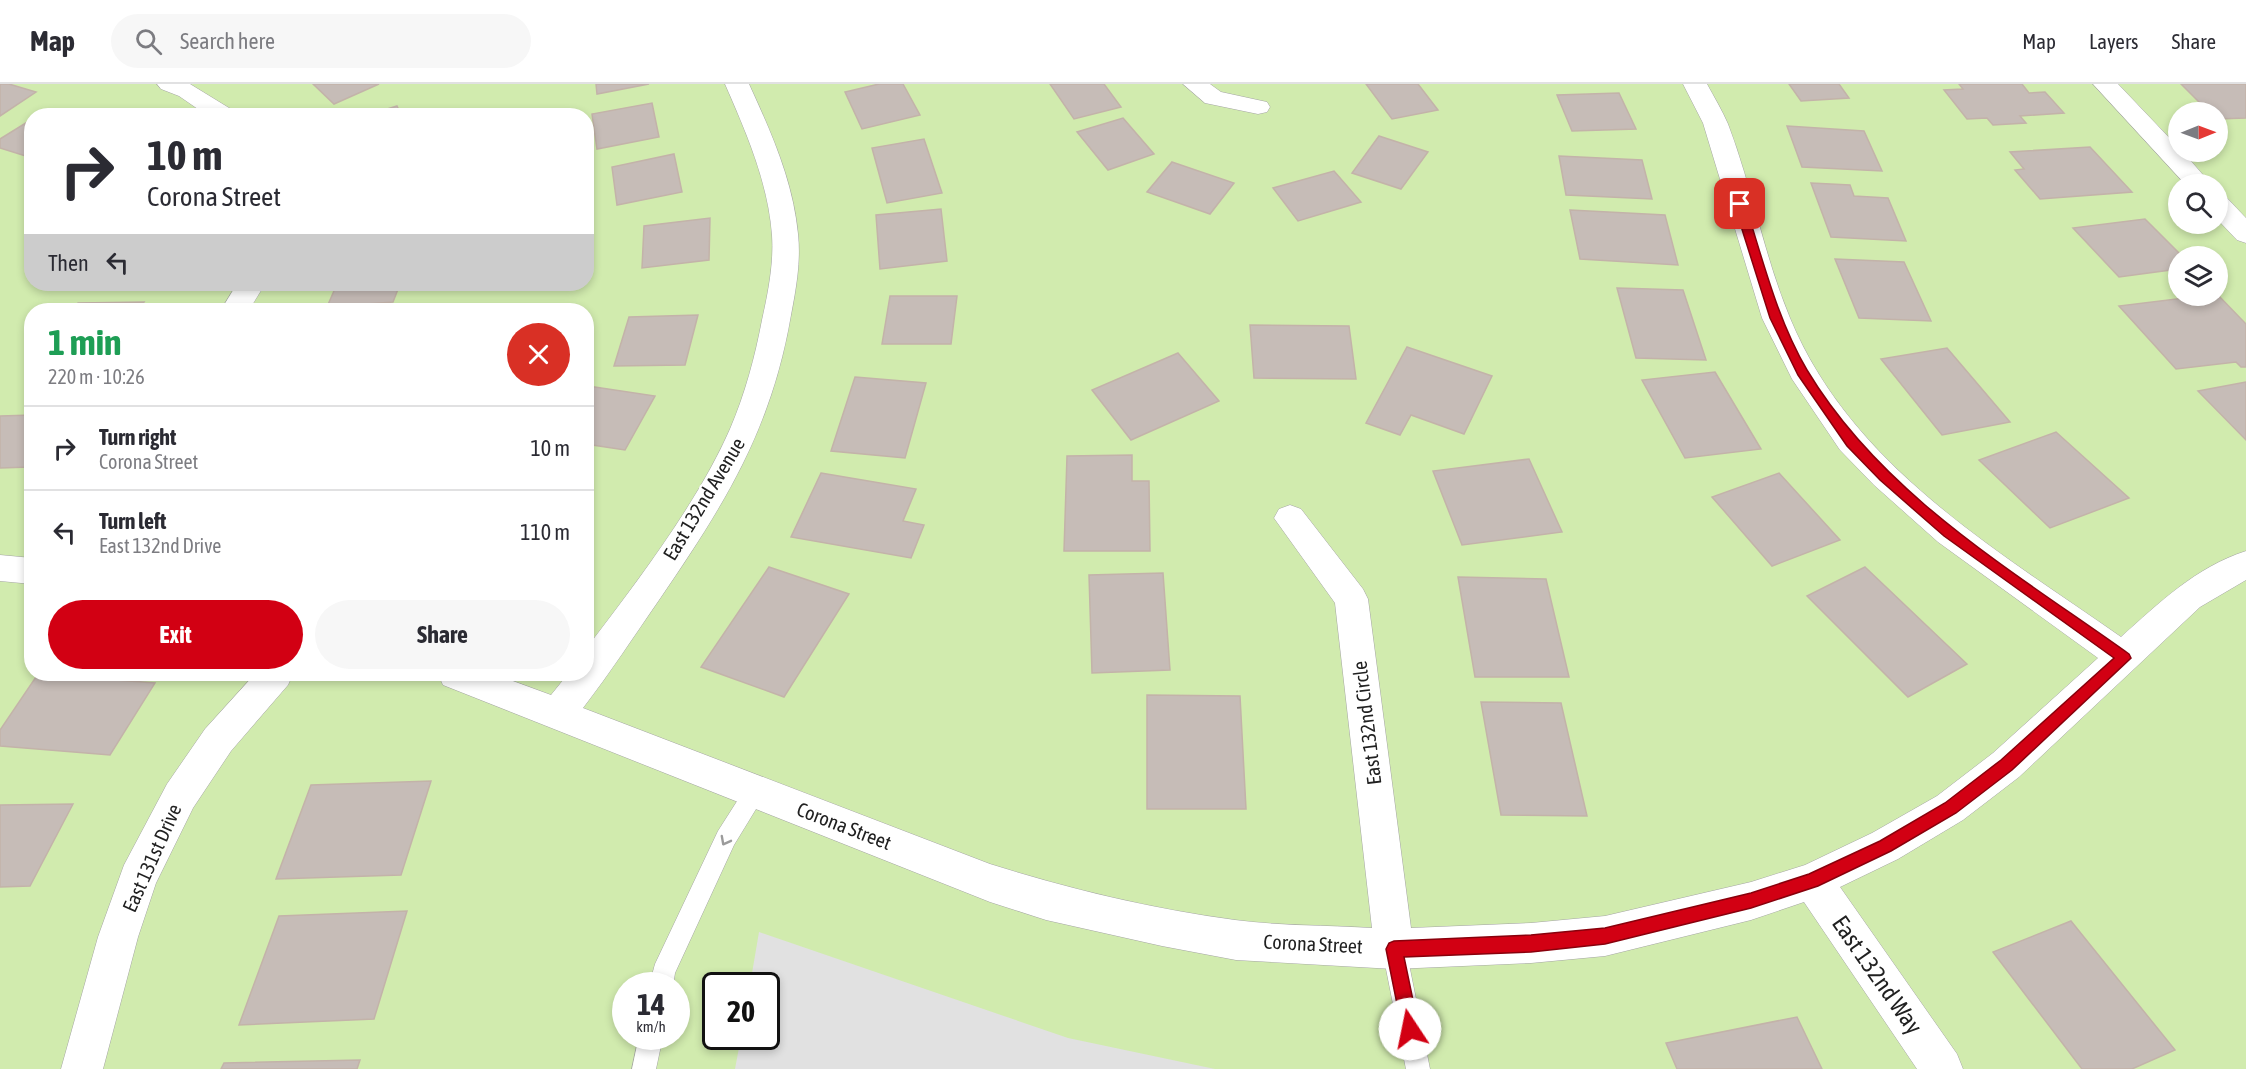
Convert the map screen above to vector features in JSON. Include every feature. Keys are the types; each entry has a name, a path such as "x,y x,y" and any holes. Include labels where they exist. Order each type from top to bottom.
{"street":[{"path":"169,84 187,91 213,108"},
{"name":"East 132nd Avenue","path":"594,667 681,541 725,470 746,429 771,347 784,274 785,238 782,207 765,146 737,84"},
{"path":"1195,84 1213,98 1258,107"},
{"path":"1695,84 1715,123 1776,318 1802,372 1851,442 1885,477 1948,533 2124,658"},
{"path":"2105,84 2190,174"},
{"path":"2228,215 2246,234"},
{"name":"East 132nd Circle","path":"1290,518 1352,599 1394,949"},
{"name":"Corona Street","path":"473,681 990,883 1046,901 1162,927 1236,940 1394,949 1531,944 1605,936 1751,901 1812,881 1885,846 1950,808 2006,765 2188,597 2246,564"},
{"path":"0,568 24,570"},
{"name":"East 131st Drive","path":"82,1069 118,937 138,878 180,796 218,740 270,681"},
{"name":"East 132nd Avenue","path":"557,714 584,681"},
{"name":"East 132nd Way","path":"1812,881 1942,1069"}],"lane":[{"path":"663,972 726,838 756,791"},
{"path":"1394,949 1418,1069"},
{"path":"644,1069 648,1050"}],"green space":[{"path":"0,84 2246,84 2246,1069 0,1069"}],"shaded area":[{"path":"759,932 1068,1038 1215,1069 735,1069 739,1050 780,1050 780,972 752,972"}],"building":[{"path":"0,84 9,84 36,92 0,116"},
{"path":"313,84 379,84 334,104"},
{"path":"596,84 649,84 597,94"},
{"path":"879,84 903,84 920,115 862,129 845,92"},
{"path":"1050,84 1104,84 1121,107 1074,119"},
{"path":"1366,84 1418,84 1438,110 1392,119"},
{"path":"1789,84 1839,84 1849,98 1801,101"},
{"path":"1959,84 2022,84 2029,93 2045,92 2064,113 2020,116 2026,123 1993,125 1987,118 1967,119 1944,90 1963,89"},
{"path":"2181,84 2246,84 2246,118 2228,119 2228,102 2199,102"},
{"path":"1619,93 1636,129 1572,131 1557,95"},
{"path":"652,103 659,137 597,149 594,114"},
{"path":"1123,118 1154,154 1108,170 1077,132"},
{"path":"24,124 24,156 0,148 0,139"},
{"path":"1787,126 1864,131 1882,171 1802,167"},
{"path":"1379,136 1428,152 1401,189 1352,173"},
{"path":"924,139 942,193 887,203 872,148"},
{"path":"2090,147 2132,192 2040,199 2015,170 2024,169 2010,152"},
{"path":"674,154 682,192 617,205 612,167"},
{"path":"1559,156 1642,160 1652,199 1566,195"},
{"path":"1172,162 1234,183 1210,214 1147,192"},
{"path":"1334,171 1361,202 1298,221 1273,188"},
{"path":"1811,183 1850,185 1854,196 1888,198 1906,241 1831,237"},
{"path":"941,209 947,261 880,269 876,215"},
{"path":"1570,210 1665,215 1678,265 1580,259"},
{"path":"710,218 709,260 642,268 644,226"},
{"path":"2145,219 2172,246 2168,246 2168,270 2119,277 2073,228"},
{"path":"1835,259 1904,262 1931,321 1859,318"},
{"path":"1617,288 1683,290 1706,360 1636,358"},
{"path":"334,291 397,291 393,302 329,303"},
{"path":"890,296 957,296 951,344 882,344"},
{"path":"2168,300 2168,306 2228,305 2246,324 2246,367 2241,367 2236,362 2176,369 2119,306"},
{"path":"144,302 143,303 78,303"},
{"path":"698,315 685,365 614,366 629,317"},
{"path":"1250,325 1349,326 1356,379 1254,378"},
{"path":"1407,347 1492,376 1464,434 1411,415 1400,435 1366,423"},
{"path":"1947,348 2010,422 1942,435 1881,359"},
{"path":"1178,353 1219,401 1131,440 1092,390"},
{"path":"1715,372 1761,449 1685,458 1642,380"},
{"path":"855,377 926,383 905,458 831,451"},
{"path":"2246,382 2246,440 2198,391"},
{"path":"594,387 655,396 625,450 594,445"},
{"path":"24,415 24,467 0,468 0,416"},
{"path":"2056,432 2129,498 2050,528 1979,460"},
{"path":"1132,455 1132,481 1149,481 1150,551 1064,551 1067,456"},
{"path":"1529,459 1562,532 1462,545 1433,471"},
{"path":"821,473 916,489 903,521 924,525 911,558 791,537"},
{"path":"1779,473 1840,540 1772,566 1712,497"},
{"path":"769,567 849,594 784,697 701,667"},
{"path":"1865,567 1967,664 1908,697 1807,596"},
{"path":"1163,573 1170,670 1092,673 1089,575"},
{"path":"1458,577 1546,579 1569,677 1475,677"},
{"path":"33,681 155,683 110,755 0,746 0,730"},
{"path":"1147,695 1240,696 1246,809 1147,809"},
{"path":"1481,702 1561,703 1587,816 1501,815"},
{"path":"431,781 401,875 276,879 311,785"},
{"path":"73,804 30,886 0,887 0,805"},
{"path":"407,911 374,1019 239,1025 279,916"},
{"path":"2071,921 2175,1050 2132,1069 2082,1069 1993,952"},
{"path":"1797,1017 1822,1069 1677,1069 1666,1043"},
{"path":"360,1060 357,1069 221,1069 224,1063"}],"route":[{"path":"1410,1029 1394,949 1531,944 1605,936 1751,901 1812,881 1885,846 1950,808 2006,765 2124,658 1948,533 1885,477 1851,442 1802,372 1776,318 1740,204"}]}
